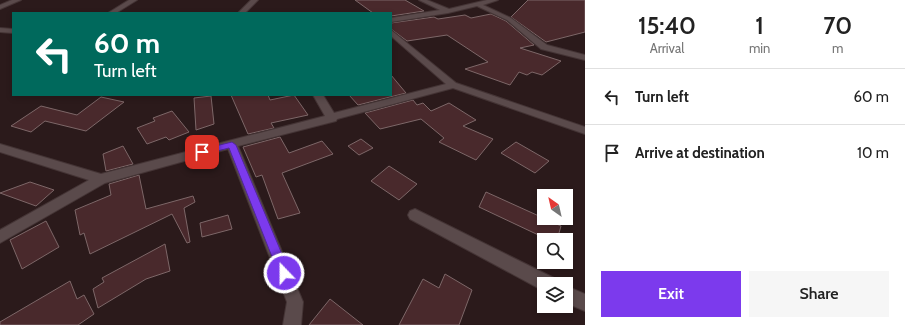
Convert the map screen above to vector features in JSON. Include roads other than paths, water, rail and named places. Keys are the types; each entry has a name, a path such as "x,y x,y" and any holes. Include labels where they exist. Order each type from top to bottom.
{"street":[{"path":"0,7 18,0"},
{"path":"113,12 134,0"},
{"path":"242,12 254,0"},
{"path":"422,0 448,11"},
{"path":"392,20 448,11 479,5 495,0"},
{"path":"479,5 509,19 544,47 585,58"},
{"path":"0,30 12,31"},
{"path":"392,33 453,85 585,132"},
{"path":"0,237 101,179 453,85"},
{"path":"319,96 332,118"},
{"path":"232,145 295,302 292,325"},
{"path":"0,148 101,179"},
{"path":"415,215 537,278"},
{"path":"573,298 585,304"}]}
